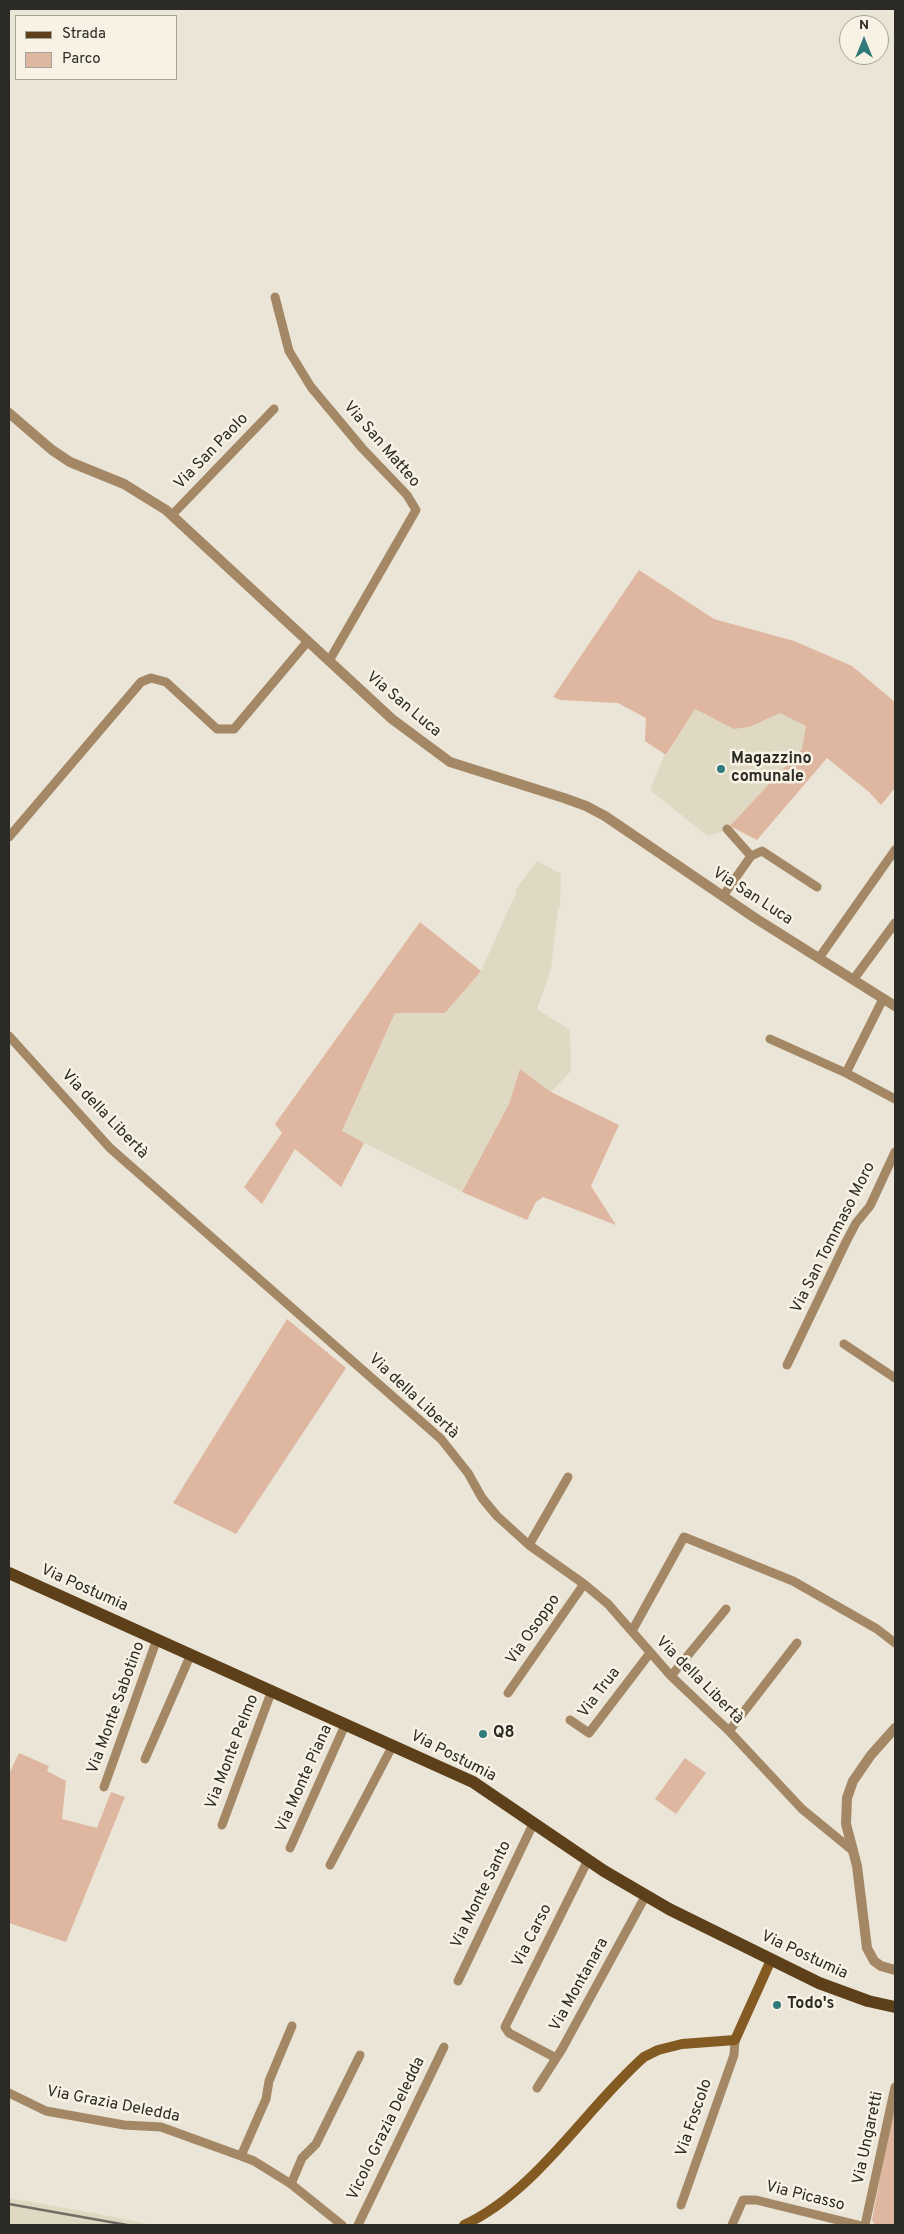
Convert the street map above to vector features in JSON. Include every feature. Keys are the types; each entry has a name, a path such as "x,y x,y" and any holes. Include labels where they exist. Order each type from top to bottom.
{"main road":[{"name":"Via Postumia","path":"9,1574 393,1744 473,1782 588,1860 646,1895 771,1960 834,1990 895,2007"},
{"path":"464,2225 478,2219 514,2192 644,2057 658,2050 682,2044 717,2043 735,2040 771,1960"}],"street":[{"name":"Via San Matteo","path":"275,297 289,351 311,387 362,448 407,496 416,510 329,661"},
{"name":"Via San Paolo","path":"172,515 274,410"},
{"name":"Via San Luca","path":"9,412 40,440 70,462 124,484 172,515 392,719 450,762 586,806 651,846 673,864 895,1006"},
{"path":"9,837 141,682 152,678 166,682 217,728 234,728 308,641"},
{"path":"727,829 752,856"},
{"path":"819,958 895,850"},
{"path":"723,896 752,856 762,851 817,887"},
{"path":"853,980 895,923"},
{"path":"846,1073 883,999"},
{"name":"Via della Libertà","path":"9,1036 110,1148 440,1439 468,1473 482,1498 497,1516 528,1545 584,1584 608,1604 671,1676 729,1731 802,1809 852,1850"},
{"path":"770,1039 846,1073 895,1100"},
{"name":"Via San Tommaso Moro","path":"787,1365 846,1242 856,1223 870,1206 895,1152"},
{"path":"844,1344 895,1378"},
{"path":"528,1545 568,1477"},
{"path":"632,1631 684,1537 793,1581 877,1630 895,1643"},
{"name":"Via Osoppo","path":"508,1693 584,1584"},
{"path":"671,1676 726,1608"},
{"name":"Via Monte Sabotino","path":"104,1787 157,1639"},
{"path":"729,1731 797,1643"},
{"name":"Via Trua","path":"570,1720 589,1733 650,1653"},
{"path":"145,1759 191,1654"},
{"name":"Via Monte Pelmo","path":"222,1825 272,1690"},
{"name":"Via Monte Piana","path":"290,1848 346,1723"},
{"path":"895,1728 871,1755 854,1781 847,1798 846,1824 857,1866 867,1948 874,1960 881,1966 895,1970"},
{"path":"330,1865 393,1744"},
{"name":"Via Monte Santo","path":"458,1981 534,1822"},
{"name":"Via Carso","path":"556,2058 509,2033 504,2026 588,1860"},
{"name":"Via Montanara","path":"537,2088 556,2058 646,1895"},
{"path":"240,2156 266,2099 269,2081 292,2026"},
{"name":"Via Foscolo","path":"681,2205 734,2055 735,2040"},
{"name":"Vicolo Grazia Deledda","path":"358,2225 444,2046"},
{"path":"290,2184 302,2158 316,2144 360,2055"},
{"name":"Via Ungaretti","path":"865,2225 895,2087"},
{"name":"Via Grazia Deledda","path":"9,2093 46,2111 124,2125 161,2127 254,2161 290,2184 342,2225"},
{"name":"Via Picasso","path":"732,2225 743,2200 756,2200 858,2225"}],"shaded area":[{"path":"695,709 734,729 749,727 780,712 807,726 802,749 731,826 734,828 708,836 650,790 665,754 667,755"},
{"path":"537,861 561,874 560,908 558,907 551,969 537,1009 570,1030 571,1071 551,1092 520,1069 509,1104 462,1192 342,1132 395,1013 445,1013 481,971 517,891 515,890"},
{"path":"9,2198 99,2214 154,2225 9,2225"}],"green space":[{"path":"639,570 714,619 794,641 852,666 895,702 895,788 881,805 869,792 827,758 757,840 730,826 802,749 806,726 780,713 749,727 734,729 695,709 666,755 645,741 646,718 618,703 560,700 553,697"},
{"path":"420,922 481,971 445,1013 395,1013 342,1131 364,1143 341,1187 295,1149 262,1204 244,1187 282,1133 275,1124"},
{"path":"520,1069 551,1092 619,1125 591,1186 616,1225 543,1197 536,1202 527,1220 462,1192 509,1104"},
{"path":"287,1319 346,1368 236,1534 173,1503"},
{"path":"19,1753 49,1766 47,1771 66,1781 62,1819 97,1828 111,1792 125,1797 66,1942 9,1923 9,1774"},
{"path":"685,1758 706,1773 676,1814 655,1799"},
{"path":"892,2114 895,2118 895,2225 875,2225 872,2220"}],"railway":[{"path":"9,2204 127,2225"}],"place":[{"name":"Magazzino comunale","path":"721,769"},
{"name":"Q8","path":"483,1734"},
{"name":"Todo's","path":"777,2005"}]}
